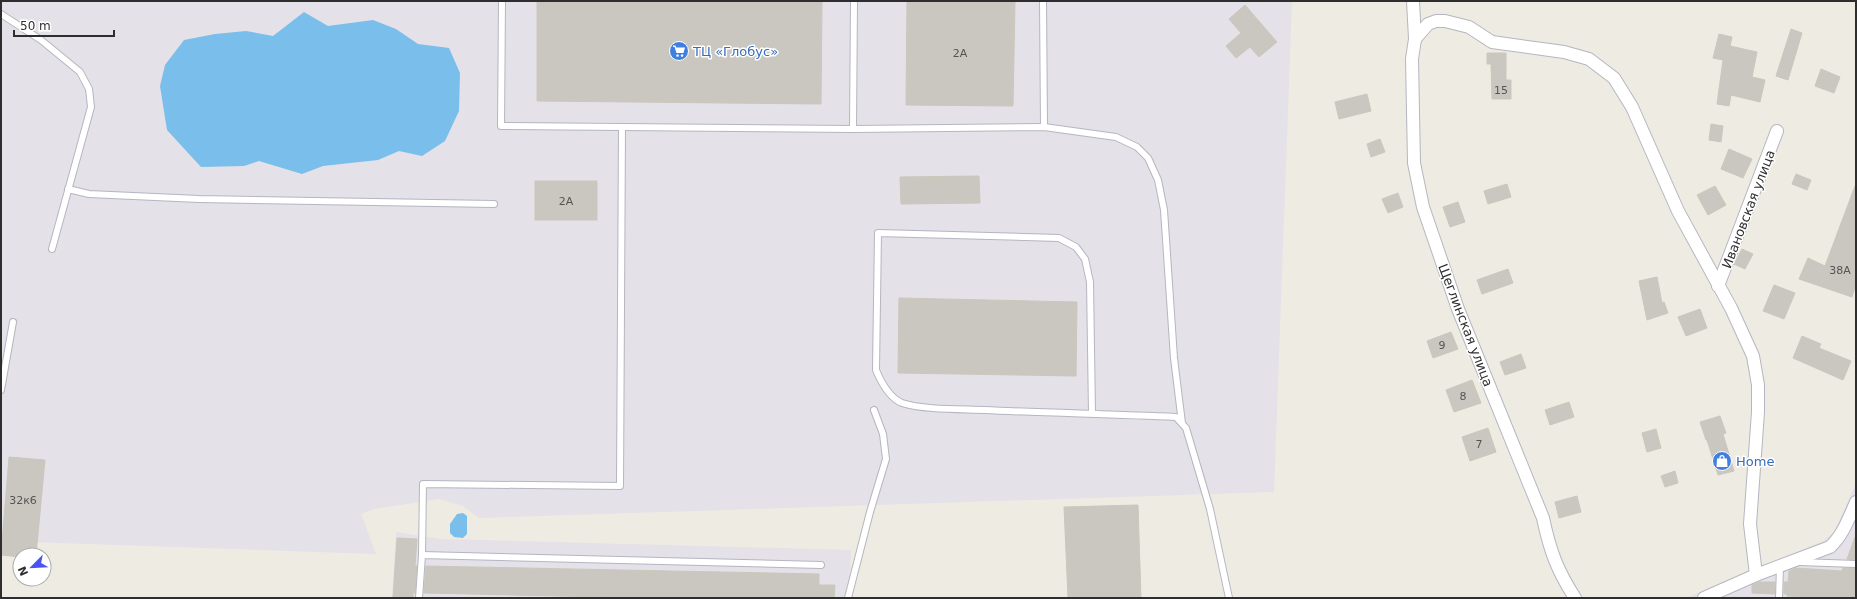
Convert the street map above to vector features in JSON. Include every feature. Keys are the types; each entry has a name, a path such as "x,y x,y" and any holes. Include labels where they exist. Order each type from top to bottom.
{"street":[{"name":"Щеглинская улица","path":"1413,1 1415,39 1412,59 1414,164 1423,207 1458,309 1543,518 1550,549 1562,578 1575,598"},
{"path":"1415,39 1428,24 1436,21 1445,21 1469,27 1492,42 1564,52 1590,59 1614,78 1632,107 1678,211 1730,308 1753,356 1758,385 1758,412 1750,524 1756,575"},
{"name":"Ивановская улица","path":"1718,286 1777,131"},
{"path":"1704,598 1756,575 1830,547 1852,522 1856,502"}],"lane":[{"path":"502,1 501,126 854,129 1044,127 1116,137 1137,147 1148,158 1158,180 1164,210 1174,358 1182,423"},
{"path":"854,1 854,129"},
{"path":"1043,1 1044,127"},
{"path":"1,14 41,40 80,72 89,90 91,107 52,249"},
{"path":"419,598 422,555 423,484 620,486 622,127"},
{"path":"68,189 89,194 199,199 494,204"},
{"path":"1092,414 1090,282 1085,259 1076,247 1059,238 878,233 876,370 879,378 893,397 902,402 933,407 1092,414 1176,417 1186,428 1210,509 1229,598"},
{"path":"1,390 13,322"},
{"path":"848,598 870,512 886,459 883,434 874,410"},
{"path":"422,555 821,565"},
{"path":"1792,562 1856,564"},
{"path":"1779,598 1780,566"}],"shaded area":[{"path":"1,1 1292,1 1274,492 479,518 463,506 439,499 374,509 361,514 376,554 1,541"},
{"path":"1856,483 1856,598 1686,598 1823,541 1834,532"},
{"path":"396,532 441,539 851,550 849,598 392,598"}],"water":[{"path":"304,12 328,26 373,20 396,29 418,44 449,48 460,73 459,111 445,141 422,156 399,151 378,160 323,166 302,174 259,161 244,166 201,167 167,130 160,86 165,65 184,40 215,34 246,31 273,36"},
{"path":"463,513 467,516 467,534 463,538 454,537 450,533 450,524 457,514"}],"building":[{"name":"ТЦ «Глобус»","path":"537,1 822,1 821,104 537,101"},
{"path":"907,1 1015,1 1013,106 906,105"},
{"path":"1245,5 1277,42 1259,57 1250,47 1236,58 1226,46 1241,33 1229,19"},
{"path":"1791,29 1802,33 1788,80 1776,76"},
{"path":"1719,34 1732,37 1730,46 1757,52 1752,77 1765,80 1760,102 1731,95 1729,106 1717,104 1723,60 1713,58"},
{"path":"1487,53 1506,53 1506,80 1511,80 1511,99 1492,99 1491,64 1487,64"},
{"path":"1821,69 1840,77 1834,93 1815,86"},
{"path":"1367,94 1371,111 1339,119 1335,102"},
{"path":"1711,124 1723,126 1721,142 1709,140"},
{"path":"1380,139 1385,152 1371,157 1367,144"},
{"path":"1729,149 1752,159 1743,178 1721,169"},
{"path":"1796,174 1811,180 1807,190 1792,184"},
{"path":"979,176 980,203 901,204 900,177"},
{"path":"535,181 597,181 597,220 535,220"},
{"path":"1507,184 1511,197 1488,204 1484,191"},
{"path":"1715,186 1726,205 1708,215 1697,195"},
{"path":"1855,186 1856,284 1852,297 1799,279 1808,258 1825,266"},
{"path":"1398,193 1403,207 1388,213 1382,199"},
{"path":"1458,202 1465,222 1450,227 1443,207"},
{"path":"1742,249 1753,254 1745,269 1734,264"},
{"path":"1508,269 1513,283 1482,294 1477,280"},
{"path":"1657,277 1662,303 1664,302 1668,313 1647,320 1639,281"},
{"path":"1774,285 1795,293 1784,319 1763,311"},
{"path":"899,298 1077,302 1076,376 898,373"},
{"path":"1700,309 1707,328 1686,336 1678,317"},
{"path":"1451,332 1458,349 1433,358 1427,341"},
{"path":"1802,336 1821,344 1819,348 1851,361 1843,380 1793,358"},
{"path":"1521,354 1526,368 1505,375 1500,362"},
{"path":"1472,380 1481,403 1454,412 1446,390"},
{"path":"1569,402 1574,417 1550,425 1545,410"},
{"path":"1720,416 1726,433 1723,434 1734,471 1718,475 1700,422"},
{"path":"1488,428 1496,452 1470,461 1462,437"},
{"path":"1656,429 1661,448 1647,452 1642,433"},
{"path":"9,457 45,460 37,547 12,547 12,556 1,555"},
{"path":"1675,471 1678,483 1665,487 1661,476"},
{"path":"1577,496 1581,512 1559,518 1555,502"},
{"path":"1138,505 1141,598 1068,598 1064,507"},
{"path":"1855,537 1856,560 1847,559"},
{"path":"397,538 417,539 415,566 417,566 415,593 413,593 413,598 393,598"},
{"path":"426,566 819,574 819,585 835,585 834,598 647,598 424,593"},
{"path":"1795,568 1842,571 1843,568 1856,568 1856,598 1787,596 1787,594 1784,594 1784,582 1788,582 1789,571"},
{"path":"1760,582 1775,582 1775,594 1752,593 1752,585"}],"place":[{"name":"ТЦ «Глобус»","path":"679,51"},
{"name":"Home","path":"1722,461"}]}
